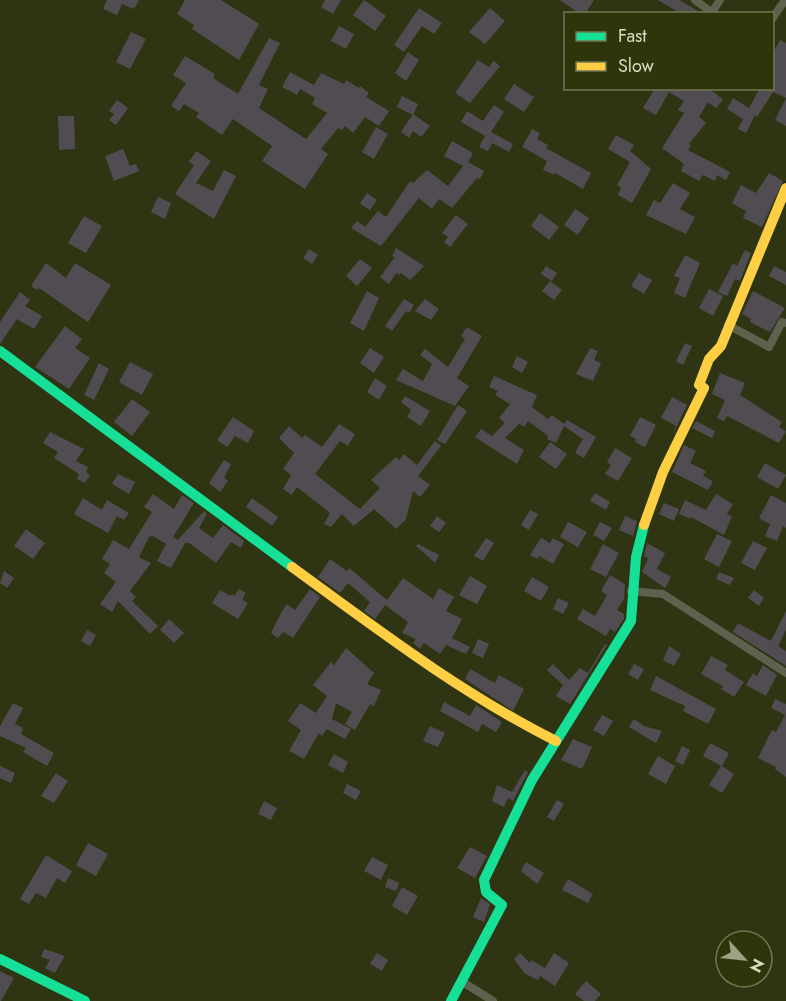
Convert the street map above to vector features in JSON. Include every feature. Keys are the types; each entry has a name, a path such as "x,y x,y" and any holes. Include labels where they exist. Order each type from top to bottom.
{"street":[{"path":"695,0 712,12"},
{"path":"774,16 785,0"},
{"path":"451,1001 502,905 485,892 482,887 484,880 532,780 631,621 631,591 635,556 652,497 660,476 704,388 699,385 709,359 721,346 786,188"},
{"path":"728,325 770,346 782,322 786,323"},
{"path":"0,351 379,631 510,718 556,741"},
{"path":"631,591 663,594 786,673"},
{"path":"0,959 85,1001"},
{"path":"461,981 493,1001"}],"building":[{"path":"107,0 139,0 134,9 122,4 117,15 103,9"},
{"path":"185,0 221,0 259,24 239,60 192,29 194,25 177,14"},
{"path":"325,0 341,0 333,14 321,7"},
{"path":"364,0 386,16 375,31 353,15"},
{"path":"560,0 594,0 586,12 577,12"},
{"path":"658,0 679,0 700,12 678,12"},
{"path":"419,8 442,23 434,34 422,26 404,52 394,45"},
{"path":"490,8 505,21 485,44 469,32"},
{"path":"339,26 354,34 346,49 331,41"},
{"path":"131,32 146,39 130,69 116,62"},
{"path":"269,38 280,43 259,85 268,89 259,108 306,139 327,113 312,104 315,98 300,89 297,95 282,87 290,72 314,85 321,73 344,84 346,80 359,88 360,86 369,93 366,97 389,111 379,126 365,117 353,133 345,126 342,130 338,128 321,149 328,154 305,189 262,161 272,146 233,119 222,135 196,117 199,113 184,104 179,111 171,106 186,83 173,75 185,56 215,74 213,78 238,94"},
{"path":"780,40 786,43 786,98 773,92 757,117 755,115 746,133 738,129 743,119 727,109 733,98 749,108 759,90 774,90 774,51"},
{"path":"408,52 419,60 406,81 395,73"},
{"path":"478,60 489,67 494,61 500,66 470,103 455,93"},
{"path":"514,84 534,97 524,112 504,99"},
{"path":"654,90 711,90 723,100 716,108 708,102 699,117 706,123 689,144 691,146 688,150 730,172 726,180 717,175 715,181 703,175 699,181 681,171 684,164 662,148 684,113 678,110 684,101 669,92 656,115 643,108"},
{"path":"402,96 418,104 413,115 397,107"},
{"path":"786,98 786,126 775,120"},
{"path":"117,100 128,108 116,125 109,120 114,114 109,111"},
{"path":"494,105 504,112 491,132 513,144 509,152 492,143 488,151 479,147 485,136 461,122 467,111 483,121"},
{"path":"413,114 430,126 421,137 413,131 409,138 401,132"},
{"path":"58,116 74,116 75,149 59,150"},
{"path":"376,127 388,134 374,159 362,152"},
{"path":"532,129 540,133 537,139 548,145 546,148 591,173 583,189 555,173 554,175 543,170 547,161 522,147"},
{"path":"616,135 634,145 630,151 651,169 632,203 618,195 621,188 617,185 630,162 608,149"},
{"path":"452,141 473,153 468,162 484,171 480,179 477,178 452,208 439,199 432,209 419,198 381,246 351,228 357,221 365,227 378,211 386,217 410,181 413,183 427,170 448,186 463,166 444,156"},
{"path":"123,149 130,166 136,164 139,171 114,181 105,156"},
{"path":"196,151 211,161 196,183 213,191 224,170 236,176 214,219 175,194 194,165 189,162"},
{"path":"769,173 783,181 762,227 743,218 746,211 732,203 741,185 756,193"},
{"path":"673,183 690,193 680,209 695,217 686,234 646,215 654,200 660,203"},
{"path":"367,193 377,200 370,210 360,204"},
{"path":"158,197 171,203 165,219 151,212"},
{"path":"575,209 589,218 578,235 564,225"},
{"path":"540,213 559,227 549,240 531,226"},
{"path":"456,215 468,224 450,247 444,242 448,237 442,233"},
{"path":"84,216 102,226 86,253 68,243"},
{"path":"396,248 424,266 410,280 401,273 399,275 396,273 389,284 380,277 395,257 392,256"},
{"path":"309,249 318,255 312,264 303,258"},
{"path":"745,250 751,253 740,281 735,279 727,296 718,292 733,263 737,266"},
{"path":"685,255 700,263 685,298 674,293 680,278 674,276"},
{"path":"360,259 372,268 357,286 346,276"},
{"path":"46,263 66,278 75,263 111,285 88,322 39,288 37,290 31,286"},
{"path":"546,266 557,273 552,281 541,274"},
{"path":"774,266 786,272 786,285 769,276"},
{"path":"639,273 652,280 644,294 631,286"},
{"path":"550,281 562,290 554,300 542,291"},
{"path":"709,289 723,296 713,316 699,308"},
{"path":"367,291 379,298 364,331 350,323"},
{"path":"753,291 785,308 770,332 750,322 751,319 742,314"},
{"path":"20,292 30,300 25,306 42,316 34,329 17,319 0,344 0,322"},
{"path":"404,299 414,305 409,313 406,311 392,331 385,326"},
{"path":"425,299 439,309 431,320 415,311"},
{"path":"65,326 82,339 75,348 90,358 69,389 35,367"},
{"path":"467,327 482,336 457,378 469,386 455,406 396,380 403,369 423,381 432,364 420,355 425,349 448,367 465,339 461,336"},
{"path":"685,343 692,346 683,365 676,361"},
{"path":"370,348 384,357 374,373 360,363"},
{"path":"590,348 598,351 594,360 601,363 593,381 576,374"},
{"path":"517,356 528,362 522,373 512,367"},
{"path":"130,362 153,374 142,395 119,382"},
{"path":"99,363 109,369 94,400 84,395"},
{"path":"720,373 745,383 740,395 782,422 779,427 786,431 779,443 727,416 724,421 717,418 725,400 712,394"},
{"path":"494,376 537,395 532,407 548,419 552,415 564,424 567,420 596,437 584,458 575,453 583,439 564,426 556,443 547,439 548,436 528,421 524,427 519,424 505,438 524,450 517,464 475,437 481,429 492,436 505,423 499,418 510,404 495,395 498,391 489,387"},
{"path":"375,378 387,386 379,400 367,392"},
{"path":"405,396 430,411 421,426 407,417 411,410 401,402"},
{"path":"672,397 687,405 671,438 676,426 661,418"},
{"path":"132,399 150,412 132,436 114,422"},
{"path":"458,405 467,411 445,444 437,440"},
{"path":"233,417 254,431 248,443 235,436 227,447 217,440"},
{"path":"640,417 656,425 645,447 635,442 636,439 630,436"},
{"path":"696,421 715,431 712,438 692,428"},
{"path":"339,424 355,434 348,446 340,441 315,474 360,509 380,488 371,480 396,457 399,460 404,454 417,465 435,441 441,446 418,476 430,485 420,497 413,491 406,519 396,529 374,509 354,526 342,514 331,527 324,524 330,513 297,487 292,495 283,489 291,475 283,469 294,453 279,438 289,426 302,438 305,435 322,447"},
{"path":"50,432 84,449 76,461 88,467 86,472 90,475 85,483 77,479 79,474 54,458 58,452 43,443"},
{"path":"550,442 567,454 556,469 539,457"},
{"path":"684,445 696,451 690,463 706,471 703,476 713,481 708,490 672,472"},
{"path":"615,448 632,458 618,481 605,474 611,465 607,462"},
{"path":"224,460 231,464 224,478 228,481 220,492 209,483"},
{"path":"765,463 786,475 778,489 757,477"},
{"path":"118,474 135,482 129,494 112,484"},
{"path":"595,493 610,502 606,510 590,501"},
{"path":"153,494 174,509 182,495 194,503 173,537 178,540 204,511 207,514 199,528 213,538 223,525 244,541 241,548 231,542 216,563 189,543 185,543 171,568 157,561 166,544 153,536 149,537 139,557 151,563 130,591 136,597 132,601 158,626 150,634 118,601 112,612 100,604 116,582 104,573 110,564 102,559 113,540 129,549 152,512 144,507"},
{"path":"716,494 733,504 727,514 732,516 724,535 691,517 690,519 679,514 685,500 706,510"},
{"path":"771,495 786,503 786,528 783,526 777,541 765,536 770,524 759,518"},
{"path":"83,498 102,510 107,500 129,513 124,520 117,516 108,533 74,514"},
{"path":"252,498 278,517 272,526 246,507"},
{"path":"664,503 679,509 674,521 659,514"},
{"path":"530,510 538,514 529,530 521,525"},
{"path":"437,516 446,523 439,532 430,526"},
{"path":"625,516 637,521 633,536 619,530"},
{"path":"568,522 587,532 578,547 560,537"},
{"path":"600,522 612,528 604,541 593,535"},
{"path":"26,529 45,543 33,559 14,546"},
{"path":"717,534 732,541 719,567 704,559"},
{"path":"486,538 494,543 483,561 474,556"},
{"path":"541,538 550,543 553,538 564,544 553,564 539,556 537,559 530,555"},
{"path":"753,541 767,548 755,570 741,563"},
{"path":"647,543 665,553 657,569 671,577 665,588 642,572 648,558 644,556"},
{"path":"418,544 439,555 435,563 416,546"},
{"path":"603,544 619,553 606,577 590,569"},
{"path":"330,559 347,571 349,568 387,600 403,578 433,599 439,588 454,597 446,611 462,619 452,638 470,647 466,654 446,645 440,654 424,643 420,649 413,643 416,639 402,633 408,622 385,605 375,619 364,611 370,602 348,583 340,593 318,577"},
{"path":"4,571 14,578 7,588 0,583"},
{"path":"719,572 734,578 730,585 716,579"},
{"path":"610,575 625,584 624,599 617,610 624,614 624,619 615,632 610,629 606,636 577,619 583,609 595,616 607,595 601,591"},
{"path":"470,576 487,586 477,604 459,595"},
{"path":"532,577 549,587 541,601 524,591"},
{"path":"239,589 246,593 242,600 248,603 238,619 212,603 220,590 234,596"},
{"path":"310,589 320,597 293,638 283,632 278,638 271,633 287,604 295,610"},
{"path":"754,590 764,598 759,606 748,598"},
{"path":"558,598 569,603 563,614 553,609"},
{"path":"786,611 786,630 778,646 786,651 786,666 733,632 738,623 771,641"},
{"path":"169,619 184,633 174,643 160,630"},
{"path":"87,630 96,635 90,646 81,641"},
{"path":"478,639 489,644 483,658 472,653"},
{"path":"605,644 607,645 570,704 556,696 563,685 547,670 553,664 569,680 580,668 588,673"},
{"path":"669,646 681,654 674,666 663,660"},
{"path":"346,648 374,673 367,684 381,690 374,706 370,704 355,730 345,724 352,712 336,703 332,719 351,729 345,739 327,729 322,736 319,733 304,759 289,751 301,730 288,721 300,703 316,713 327,696 313,685 331,662 334,665"},
{"path":"711,656 728,665 725,670 744,682 734,697 721,689 723,686 701,674"},
{"path":"634,664 644,669 638,680 628,674"},
{"path":"763,665 777,675 766,696 746,685 753,673 757,676"},
{"path":"470,669 495,683 499,675 524,689 513,711 465,679"},
{"path":"656,676 716,709 708,724 683,711 685,706 650,690"},
{"path":"775,699 786,704 786,777 775,769 776,767 758,758 772,730 776,732 785,715 771,708"},
{"path":"444,702 470,716 476,705 502,722 496,732 482,724 478,732 440,711"},
{"path":"13,703 23,708 15,724 23,728 21,734 54,753 47,766 23,752 26,748 0,736 0,726"},
{"path":"602,715 613,721 604,736 593,730"},
{"path":"634,719 644,726 662,731 656,743 629,727"},
{"path":"430,726 445,733 438,747 423,741"},
{"path":"573,739 592,747 582,769 561,760"},
{"path":"710,743 729,753 722,766 734,774 722,793 709,785 721,766 703,756"},
{"path":"682,746 690,750 683,765 675,761"},
{"path":"334,754 348,762 343,773 328,765"},
{"path":"658,756 675,766 666,784 648,774"},
{"path":"0,766 15,773 11,783 0,778"},
{"path":"525,770 528,772 513,801 508,798 504,807 492,801 497,785 512,792"},
{"path":"56,773 68,781 54,803 41,796"},
{"path":"347,784 361,791 356,800 343,793"},
{"path":"557,800 564,804 554,821 547,817"},
{"path":"264,801 277,808 271,820 258,814"},
{"path":"88,843 108,854 96,876 76,865"},
{"path":"470,847 487,856 475,878 457,868"},
{"path":"46,855 72,871 65,883 57,878 46,898 36,893 29,904 20,899"},
{"path":"372,857 388,865 381,880 364,871"},
{"path":"526,862 544,873 537,884 521,871"},
{"path":"388,878 399,883 396,891 385,887"},
{"path":"568,879 593,894 588,903 562,890"},
{"path":"402,887 418,896 407,915 392,906"},
{"path":"481,898 490,904 484,922 473,917"},
{"path":"44,949 65,956 55,973 45,968 50,960 41,957"},
{"path":"377,953 388,960 382,971 370,964"},
{"path":"520,953 530,963 531,960 545,968 554,953 569,963 555,986 540,976 538,980 524,973 514,959"},
{"path":"0,971 14,978 1,1001 0,1001"},
{"path":"586,981 601,994 595,1001 584,1001 575,994"}],"traffic: fast":[{"path":"0,351 292,567"},
{"path":"451,1001 502,905 486,892 484,880 532,780 631,621 636,557 644,525"},
{"path":"0,959 85,1001"}],"traffic: slow":[{"path":"644,525 663,472 704,388 699,385 709,359 721,346 786,188"},
{"path":"292,567 454,682 521,723 556,741"}]}
